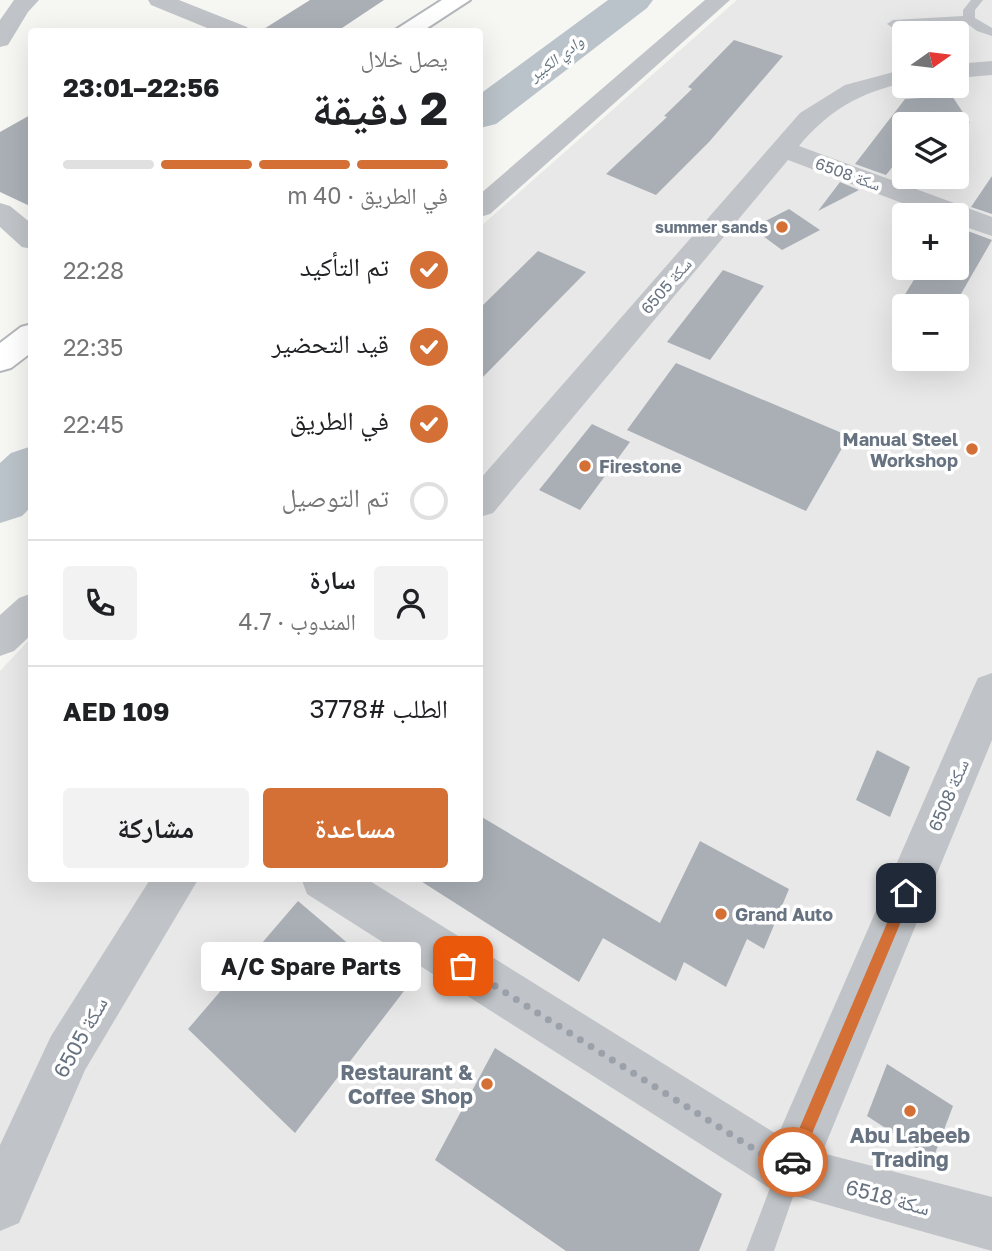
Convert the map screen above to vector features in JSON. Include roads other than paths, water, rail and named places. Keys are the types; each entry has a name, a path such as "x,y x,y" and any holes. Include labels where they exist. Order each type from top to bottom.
{"street":[{"path":"0,40 19,8 28,0"},
{"path":"159,0 229,28"},
{"path":"396,28 428,0"},
{"path":"410,28 459,0"},
{"path":"483,205 719,0"},
{"path":"970,70 992,68"},
{"name":"سكة 6505","path":"483,499 809,118 827,102 851,89 892,79"},
{"name":"سكة 6508","path":"783,149 992,228"},
{"path":"0,212 28,236"},
{"path":"0,360 28,338"},
{"path":"0,639 28,613"},
{"name":"سكة 6508","path":"789,1171 992,691"},
{"name":"سكة 6505","path":"0,1204 68,1053 175,882"},
{"name":"سكة 6518","path":"329,882 789,1171 992,1224"}],"lane":[{"path":"969,19 969,10 977,0"},
{"path":"939,21 969,19 981,29 992,32"},
{"path":"761,1251 789,1171"}],"waterway":[{"name":"وادي الكبير","path":"483,113 633,0"},
{"name":"وادي الكبير","path":"0,499 28,473"}],"place":[{"name":"summer sands","path":"782,227"},
{"name":"Manual Steel Workshop","path":"972,449"},
{"name":"Firestone","path":"585,466"},
{"name":"Grand Auto","path":"721,914"},
{"name":"A/C Spare Parts","path":"463,966"},
{"name":"Restaurant & Coffee Shop","path":"487,1084"},
{"name":"Abu Labeeb Trading","path":"910,1111"}]}
